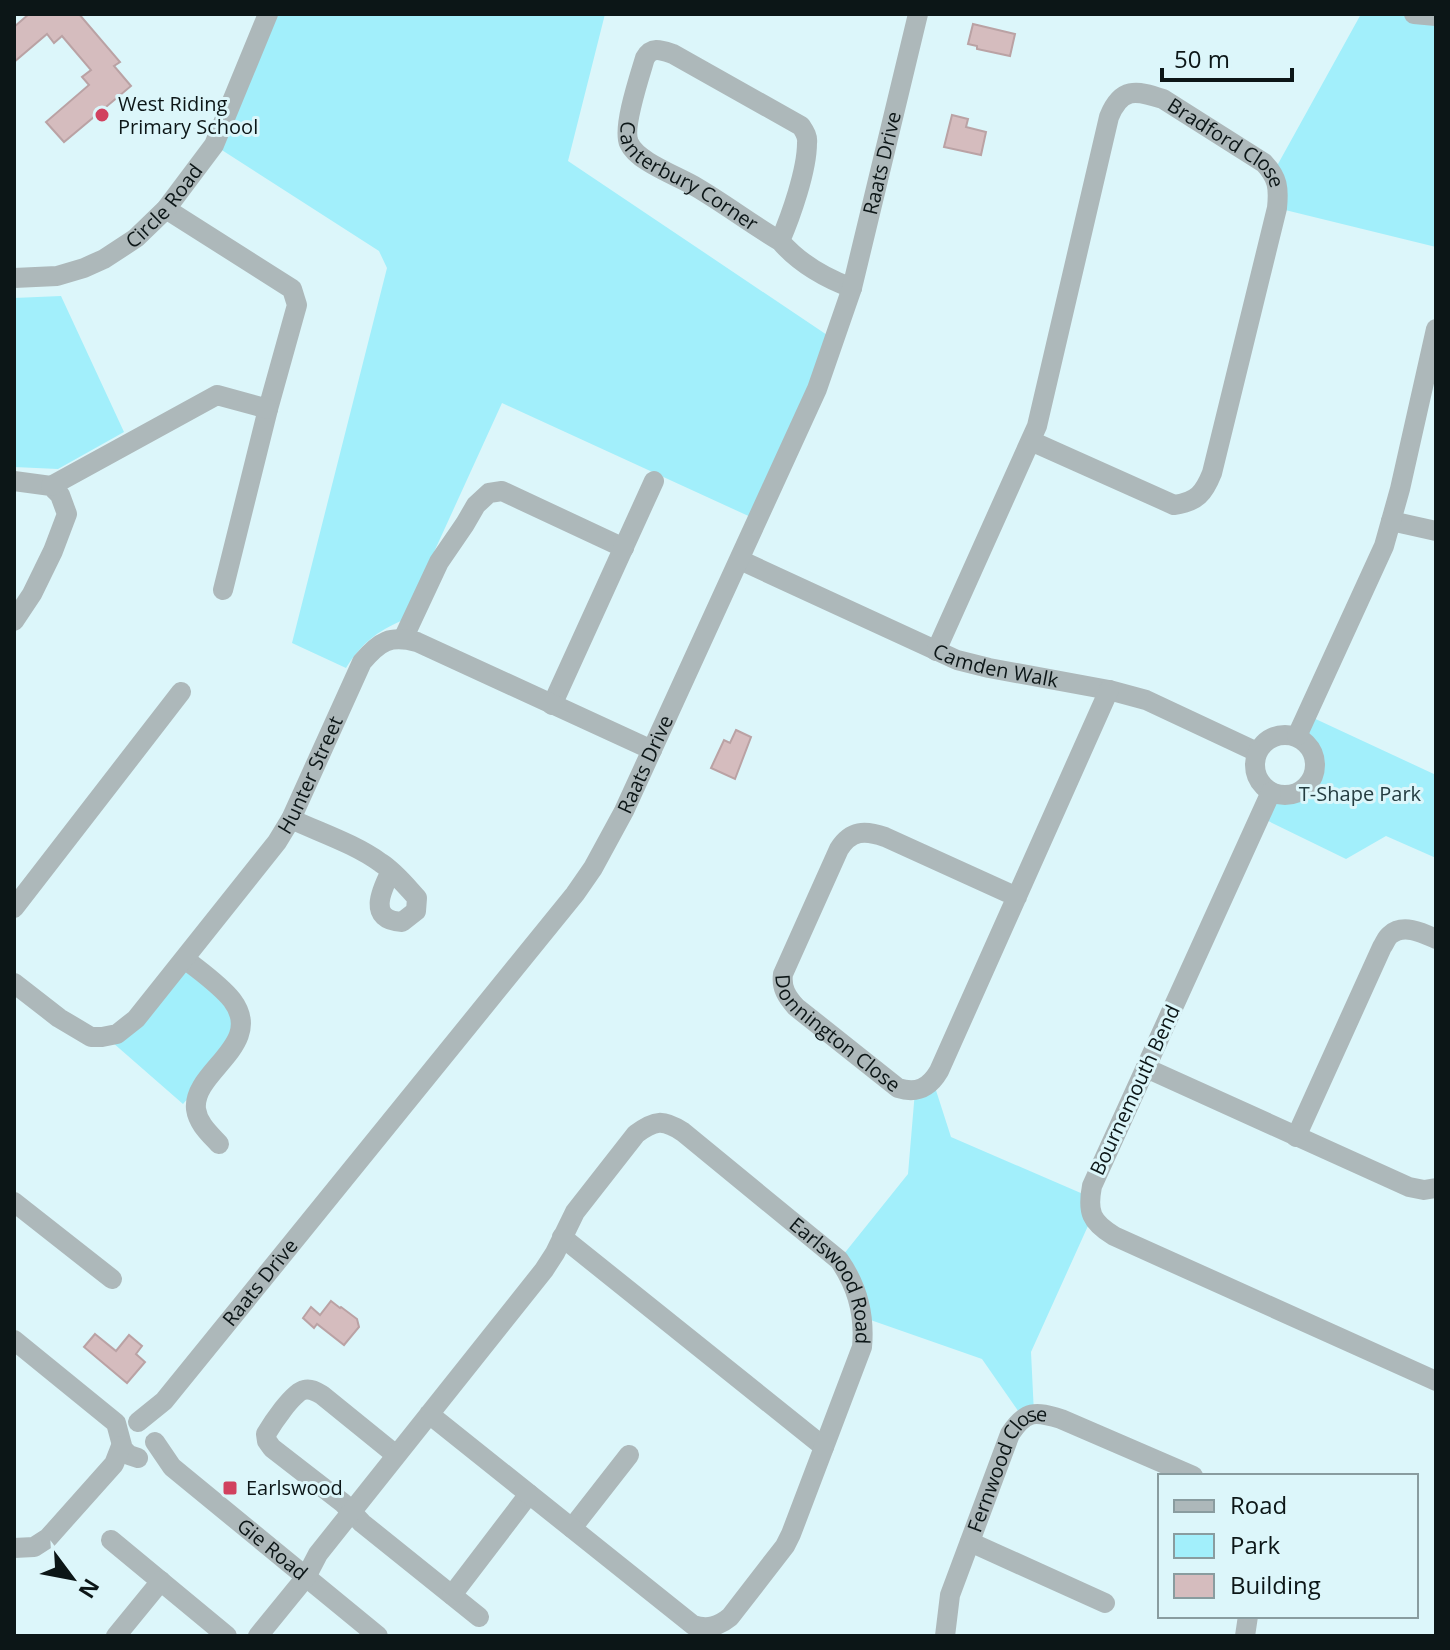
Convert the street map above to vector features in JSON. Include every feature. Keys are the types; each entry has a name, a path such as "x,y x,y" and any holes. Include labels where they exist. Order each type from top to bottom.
{"street":[{"name":"Circle Road","path":"14,278 57,276 104,259 136,238 166,209 214,145 268,14"},
{"name":"Raats Drive","path":"14,1548 34,1547 48,1538 133,1441 575,894 609,840 817,389 852,288 918,14"},
{"path":"1414,14 1436,16"},
{"name":"Canterbury Corner","path":"780,241 803,169 808,141 801,126 673,54 660,49 651,51 645,58 627,124 629,143 634,151 780,241 791,253 828,279 852,288"},
{"name":"Bradford Close","path":"936,651 1037,426 1109,117 1114,105 1123,96 1135,92 1147,93 1163,99 1264,163 1277,183 1277,208 1212,473 1202,493 1186,504 1174,505 1031,441"},
{"path":"166,209 292,289 297,305 223,590"},
{"path":"1297,736 1384,546 1436,329"},
{"path":"14,481 51,486 217,395 268,409"},
{"path":"552,705 654,481"},
{"path":"14,621 32,594 65,521 66,508 51,486"},
{"path":"624,548 502,491 489,493 476,505 439,562 403,639 417,642 652,750"},
{"path":"1391,521 1436,531"},
{"name":"Camden Walk","path":"740,560 957,660 1146,700 1257,752"},
{"name":"Hunter Street","path":"14,983 59,1018 91,1037 117,1034 136,1019 277,842 291,819 362,662 376,646 403,639"},
{"name":"Donnington Close","path":"1017,897 885,837 869,832 852,834 839,849 783,974 785,992 796,1007 898,1088 915,1091 933,1081 939,1071 1017,897 1109,690"},
{"path":"14,908 181,692"},
{"path":"1297,736 1311,749 1314,775 1302,790 1293,795 1271,792 1258,780 1254,765 1257,752 1272,737 1297,736"},
{"name":"Bournemouth Bend","path":"1271,792 1092,1186 1089,1200 1092,1217 1114,1236 1436,1381"},
{"path":"291,819 362,851 391,871"},
{"path":"1296,1137 1390,934 1411,930 1436,939"},
{"path":"185,959 221,988 239,1014 238,1038 202,1087 197,1099 196,1109 201,1125 219,1144"},
{"path":"1146,1068 1409,1187 1424,1190 1436,1188"},
{"name":"Earlswood Road","path":"301,1573 544,1270 575,1212 636,1134 648,1125 660,1122 683,1132 839,1260 850,1275 861,1310 864,1330 862,1347 785,1546 730,1617 712,1627 693,1625 429,1414"},
{"path":"14,1202 112,1279"},
{"path":"562,1237 824,1447"},
{"name":"Gie Road","path":"14,1340 133,1441 168,1463 378,1636"},
{"path":"396,1455 313,1390 297,1393 266,1434 272,1448 479,1617"},
{"name":"Fernwood Close","path":"945,1636 950,1595 1010,1434 1018,1422 1029,1414 1061,1419 1188,1474"},
{"path":"572,1528 629,1455"},
{"path":"452,1595 529,1494"},
{"path":"111,1540 227,1636"},
{"path":"970,1542 1105,1603"},
{"path":"243,1636 301,1573"},
{"path":"258,1636 301,1573"},
{"path":"116,1636 161,1581"}],"green space":[{"path":"275,14 605,14 568,161 836,341 755,519 502,403 403,620 370,639 346,668 292,643 387,268 379,251 214,145"},
{"path":"1361,14 1436,16 1436,247 1277,208 1273,173"},
{"path":"61,296 124,432 58,469 14,467 14,298"},
{"name":"T-Shape Park","path":"1307,715 1436,775 1436,858 1386,836 1346,859 1260,817 1271,792 1285,795 1297,793 1312,778 1314,756 1308,745 1297,736"},
{"path":"183,961 229,1000 235,1043 183,1104 112,1042"},
{"path":"933,1081 951,1137 1090,1197 1092,1217 1031,1352 1034,1414 1023,1418 982,1359 862,1317 839,1260 908,1174 915,1091"}],"building":[{"path":"29,14 79,14 120,62 114,66 131,86 64,142 46,122 89,85 82,77 91,70 62,36 54,43 47,34 14,62 14,27"},
{"path":"973,24 1015,34 1010,56 968,44"},
{"path":"952,115 968,119 966,127 986,132 981,155 944,147"},
{"path":"736,730 751,737 735,779 711,768 724,740 730,743"},
{"path":"331,1301 357,1319 359,1327 344,1345 317,1324 314,1328 303,1318 311,1307 320,1315"},
{"path":"95,1334 116,1351 129,1335 142,1346 136,1354 145,1362 127,1383 84,1347"}],"place":[{"name":"West Riding Primary School","path":"102,115"},
{"name":"Earlswood","path":"230,1488"}]}
